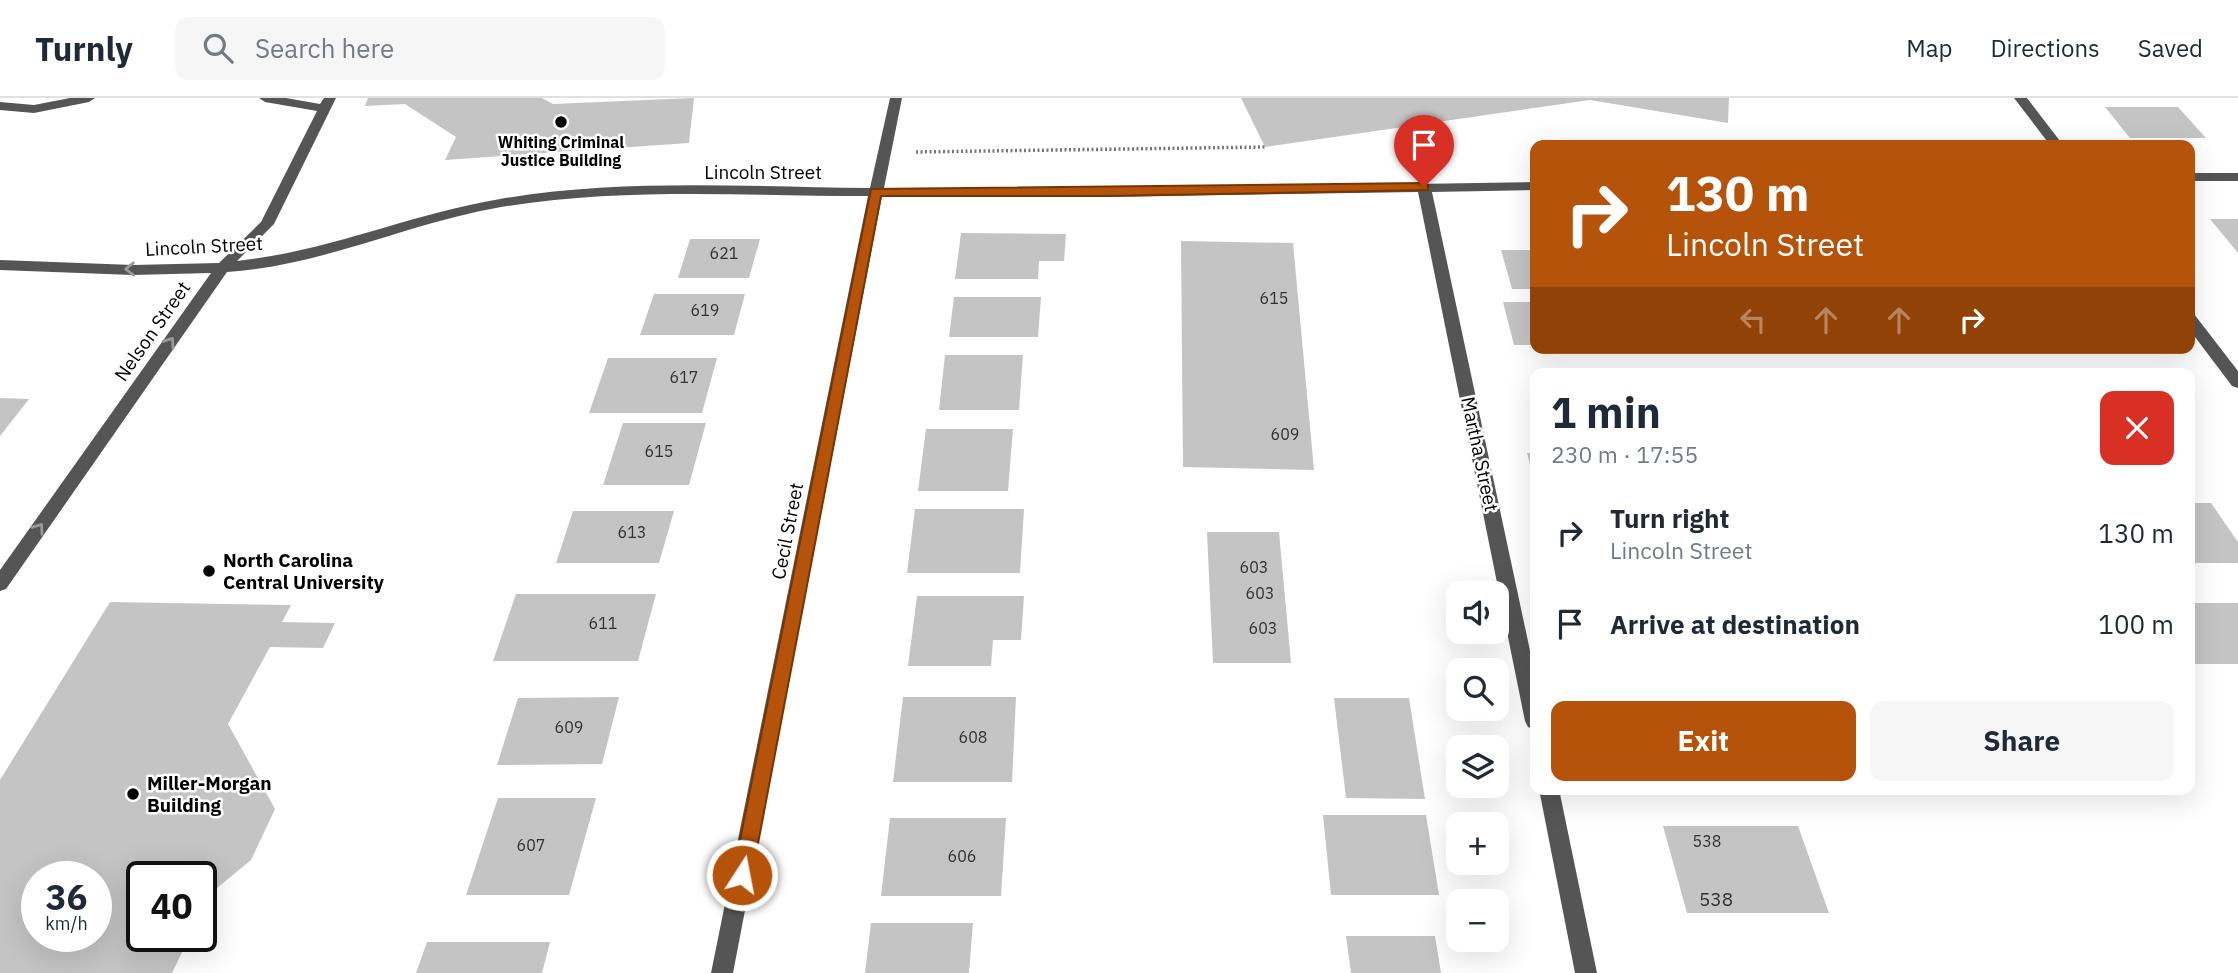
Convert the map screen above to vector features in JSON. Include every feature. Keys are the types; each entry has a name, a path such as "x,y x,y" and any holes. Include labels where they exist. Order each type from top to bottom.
{"street":[{"path":"0,106 33,108 89,98"},
{"path":"265,98 328,103"},
{"name":"Cecil Street","path":"722,973 895,98"},
{"path":"2020,98 2053,140"},
{"name":"Nelson Street","path":"0,584 223,267 267,224 328,103"},
{"path":"2195,177 2238,177"},
{"name":"Lincoln Street","path":"0,265 93,270 223,267 268,263 465,211 536,197 610,191 1104,192 1530,186"},
{"name":"Martha Street","path":"1424,187 1530,697"},
{"path":"2195,326 2238,382"},
{"path":"1550,795 1586,973"}],"path":[{"path":"916,152 1265,147"}],"building":[{"name":"Whiting Criminal Justice Building","path":"368,98 542,98 553,104 694,98 689,143 445,160 456,137 405,104 365,106"},
{"path":"1241,98 1729,98 1728,123 1590,100 1265,147"},
{"path":"2105,107 2178,107 2206,138 2130,138"},
{"path":"2210,219 2238,219 2238,253"},
{"path":"961,233 1066,234 1064,261 1039,261 1038,279 955,279"},
{"path":"690,239 760,239 749,278 678,278"},
{"path":"1181,241 1293,243 1314,470 1183,467"},
{"path":"1501,250 1530,250 1530,289 1512,289"},
{"path":"654,294 745,294 734,335 640,335"},
{"path":"954,297 1041,297 1038,337 949,337"},
{"path":"1503,302 1530,302 1530,345 1514,345"},
{"path":"945,355 1023,355 1019,410 939,410"},
{"path":"608,358 717,358 702,413 589,413"},
{"path":"0,398 29,399 0,436"},
{"path":"623,423 706,423 689,485 603,485"},
{"path":"926,429 1013,429 1008,491 918,491"},
{"path":"2195,503 2211,503 2238,542 2238,563 2195,563"},
{"path":"915,509 1024,509 1020,573 907,573"},
{"path":"573,511 674,511 659,563 556,563"},
{"path":"1207,532 1279,532 1291,663 1213,663"},
{"path":"516,594 656,594 638,661 493,661"},
{"path":"917,596 1024,596 1021,640 993,640 991,666 908,666"},
{"name":"Miller-Morgan Building","path":"110,602 291,605 282,622 335,623 323,648 270,647 228,724 275,809 251,860 217,888 217,861 126,861 126,952 182,952 172,973 0,973 0,780"},
{"path":"2195,603 2238,603 2238,664 2195,664"},
{"path":"619,697 602,764 497,765 518,698"},
{"path":"903,697 1016,697 1012,782 893,782"},
{"path":"1334,698 1409,698 1425,799 1346,798"},
{"path":"498,798 596,798 569,895 466,895"},
{"path":"1323,815 1426,815 1439,895 1331,895"},
{"path":"890,818 1006,818 1001,896 881,896"},
{"path":"1663,826 1798,826 1829,913 1687,913"},
{"path":"871,923 973,923 969,973 865,973"},
{"path":"1346,936 1435,936 1441,973 1351,973"},
{"path":"427,942 550,942 542,973 416,973"}],"place":[{"name":"Whiting Criminal Justice Building","path":"561,122"},
{"name":"North Carolina Central University","path":"209,571"},
{"name":"Miller-Morgan Building","path":"133,794"}],"route":[{"path":"742,875 875,192 1424,187"}]}
